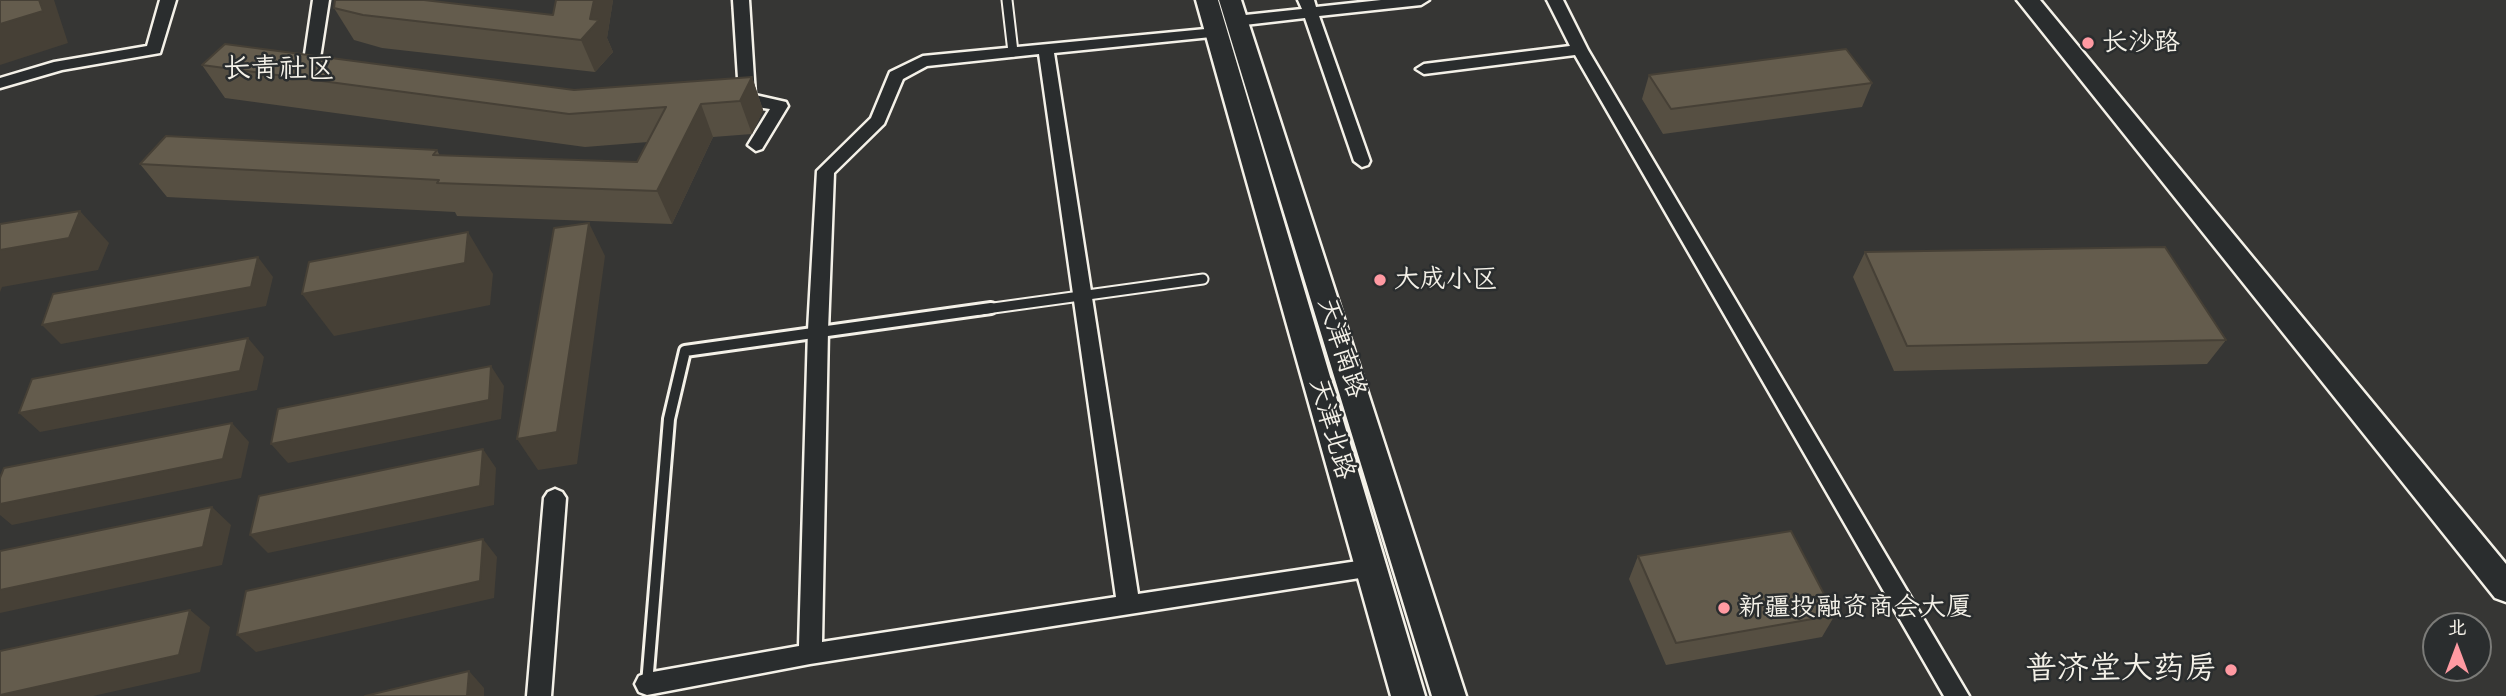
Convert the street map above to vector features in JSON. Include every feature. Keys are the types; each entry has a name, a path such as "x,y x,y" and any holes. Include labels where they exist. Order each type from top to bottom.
{"street":[{"path":"0,83 60,65 154,50 168,0"},
{"path":"321,0 312,61 350,72"},
{"path":"741,0 747,98"},
{"name":"天津北路","path":"1207,0 1227,18 1349,492 1408,696"},
{"path":"810,654 818,330 826,171 878,120 896,75 923,61 1046,48 1309,7 1421,0"},
{"path":"1555,0 1580,50 1957,696"},
{"path":"2028,0 2506,588"},
{"path":"1309,7 1362,161"},
{"name":"天津南路","path":"1227,18 1385,485 1449,696"},
{"path":"1046,48 1128,604"},
{"path":"1424,69 1580,50"},
{"path":"719,100 747,98 780,106 756,145"},
{"path":"1349,492 1385,485"},
{"path":"539,696 555,498"},
{"path":"647,684 810,654 1371,568"}],"lane":[{"path":"1007,0 1013,52"},
{"path":"647,684 669,419 685,351 818,330 1203,279"}],"building":[{"path":"0,0 39,0 43,11 0,24"},
{"path":"335,0 424,0 553,15 556,0 594,0 590,19 599,20 581,40 363,15 334,8"},
{"path":"225,44 574,90 752,77 740,101 701,104 657,191 437,183 439,180 140,164 166,136 437,150 433,155 637,162 666,107 569,114 202,65"},
{"path":"1846,49 1872,83 1671,109 1649,75"},
{"path":"80,211 69,238 0,250 0,224"},
{"path":"589,223 557,432 517,439 554,228"},
{"path":"468,232 465,263 302,294 309,262"},
{"path":"2165,247 2226,340 1907,346 1865,252"},
{"path":"258,257 251,287 42,325 53,294"},
{"path":"248,338 240,371 19,413 32,379"},
{"path":"491,366 489,400 271,444 278,409"},
{"path":"232,423 223,459 0,504 0,478 4,468"},
{"path":"483,449 480,486 250,535 259,496"},
{"path":"212,507 203,547 0,590 0,551"},
{"name":"新疆投融资商会大厦","path":"1791,531 1835,615 1676,643 1638,556"},
{"path":"483,539 480,581 237,635 246,591"},
{"path":"190,610 179,655 0,695 0,651"},
{"path":"469,671 467,696 365,696"}],"place":[{"name":"长沙路","path":"2088,43"},
{"name":"大成小区","path":"1380,280"},
{"name":"新疆投融资商会大厦","path":"1724,608"},
{"name":"普济堂大药房","path":"2231,670"}],"district":[{"name":"长青社区","path":"279,70"}]}
